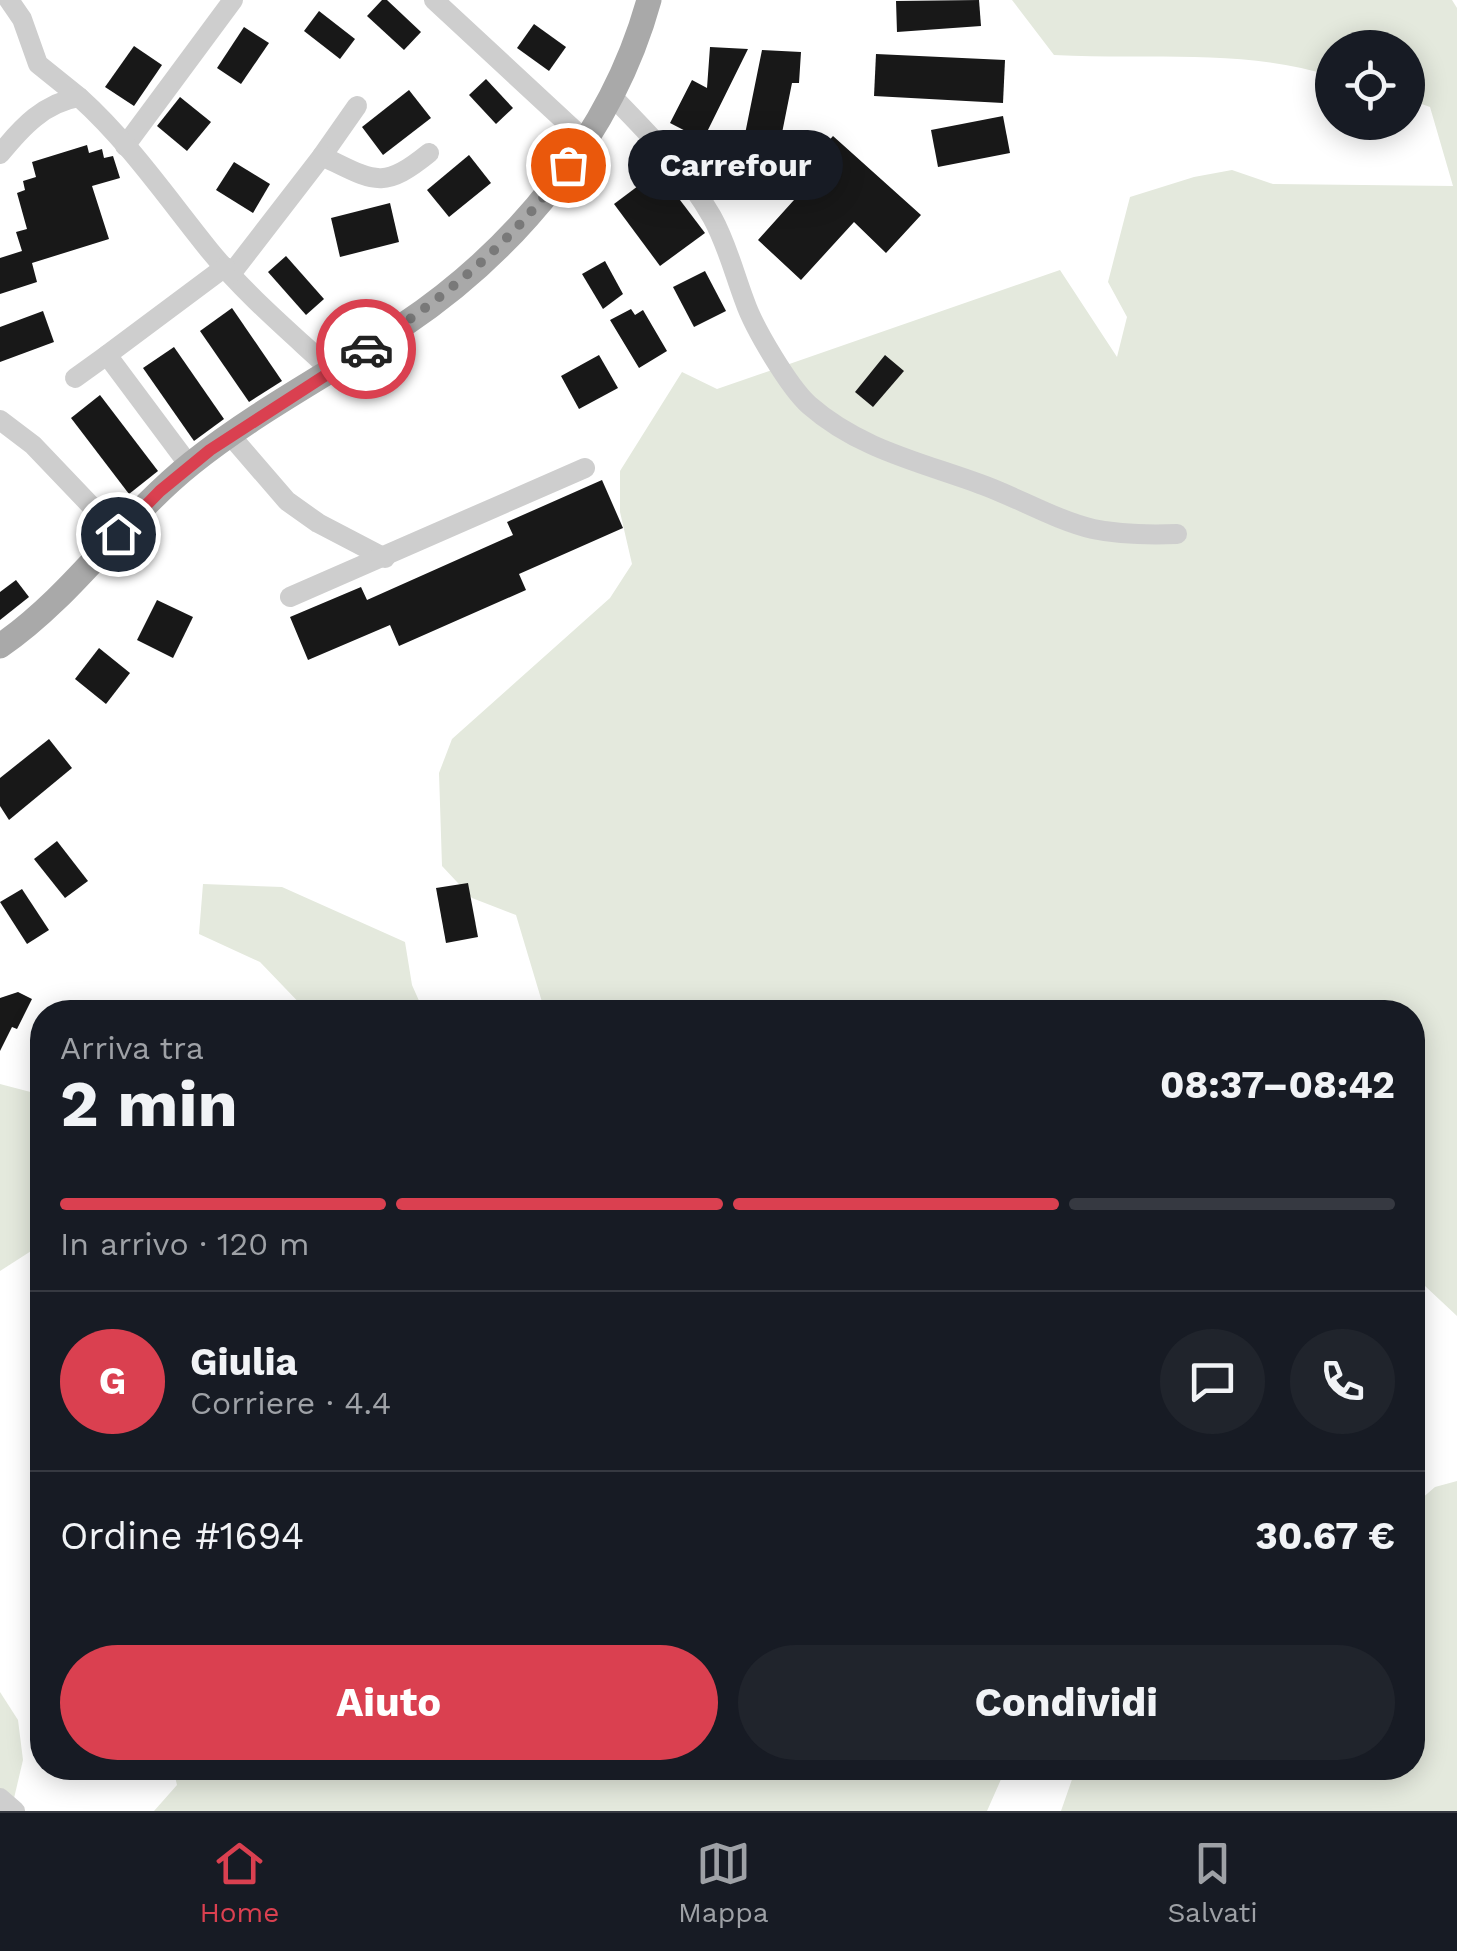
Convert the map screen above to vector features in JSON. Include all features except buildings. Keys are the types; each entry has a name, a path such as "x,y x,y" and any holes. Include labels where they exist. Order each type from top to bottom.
{"main road":[{"path":"0,646 35,618 189,466 230,435 427,308 492,255 534,210 584,139 633,48 649,0"}],"street":[{"path":"9,0 22,18 38,64 80,97 228,270 332,371"},
{"path":"125,146 233,0"},
{"path":"434,0 584,139"},
{"path":"610,94 657,144 702,201 730,257 746,306 787,378 806,402 837,427 870,446 979,483 1091,528 1147,536 1176,534"},
{"path":"0,154 42,111 80,97"},
{"path":"75,378 228,270 322,156 357,106"},
{"path":"322,156 370,178 385,179 402,174 429,152"},
{"path":"106,355 189,466"},
{"path":"0,421 33,445 118,534"},
{"path":"230,435 287,501 318,523 384,558"},
{"path":"290,597 585,468"},
{"path":"0,1798 15,1811"}],"shaded area":[{"path":"1012,0 1452,0 1457,8 1457,1316 1425,1286 1425,1000 541,1000 516,915 472,898 442,866 439,773 452,739 610,598 632,564 620,512 620,471 682,372 717,389 1060,270 1117,357 1127,317 1108,282 1130,197 1232,170 1273,184 1453,186 1430,107 1425,105 1425,30 1315,30 1315,72 1264,62 1054,55"},
{"path":"203,884 282,887 405,942 412,985 419,1000 296,1000 260,962 199,934"},
{"path":"0,1084 30,1092 30,1252 0,1271"},
{"path":"1457,1481 1457,1811 1061,1811 1072,1780 1425,1780 1425,1496 1435,1487"},
{"path":"0,1692 18,1720 23,1760 11,1811 0,1811"},
{"path":"176,1780 1001,1780 987,1811 154,1811 177,1785"}],"way so far":[{"path":"366,349 427,308 492,255 514,234 568,165"}],"place":[{"name":"Carrefour","path":"568,165"}],"route":[{"path":"118,534 160,491 230,435 366,349"}]}
